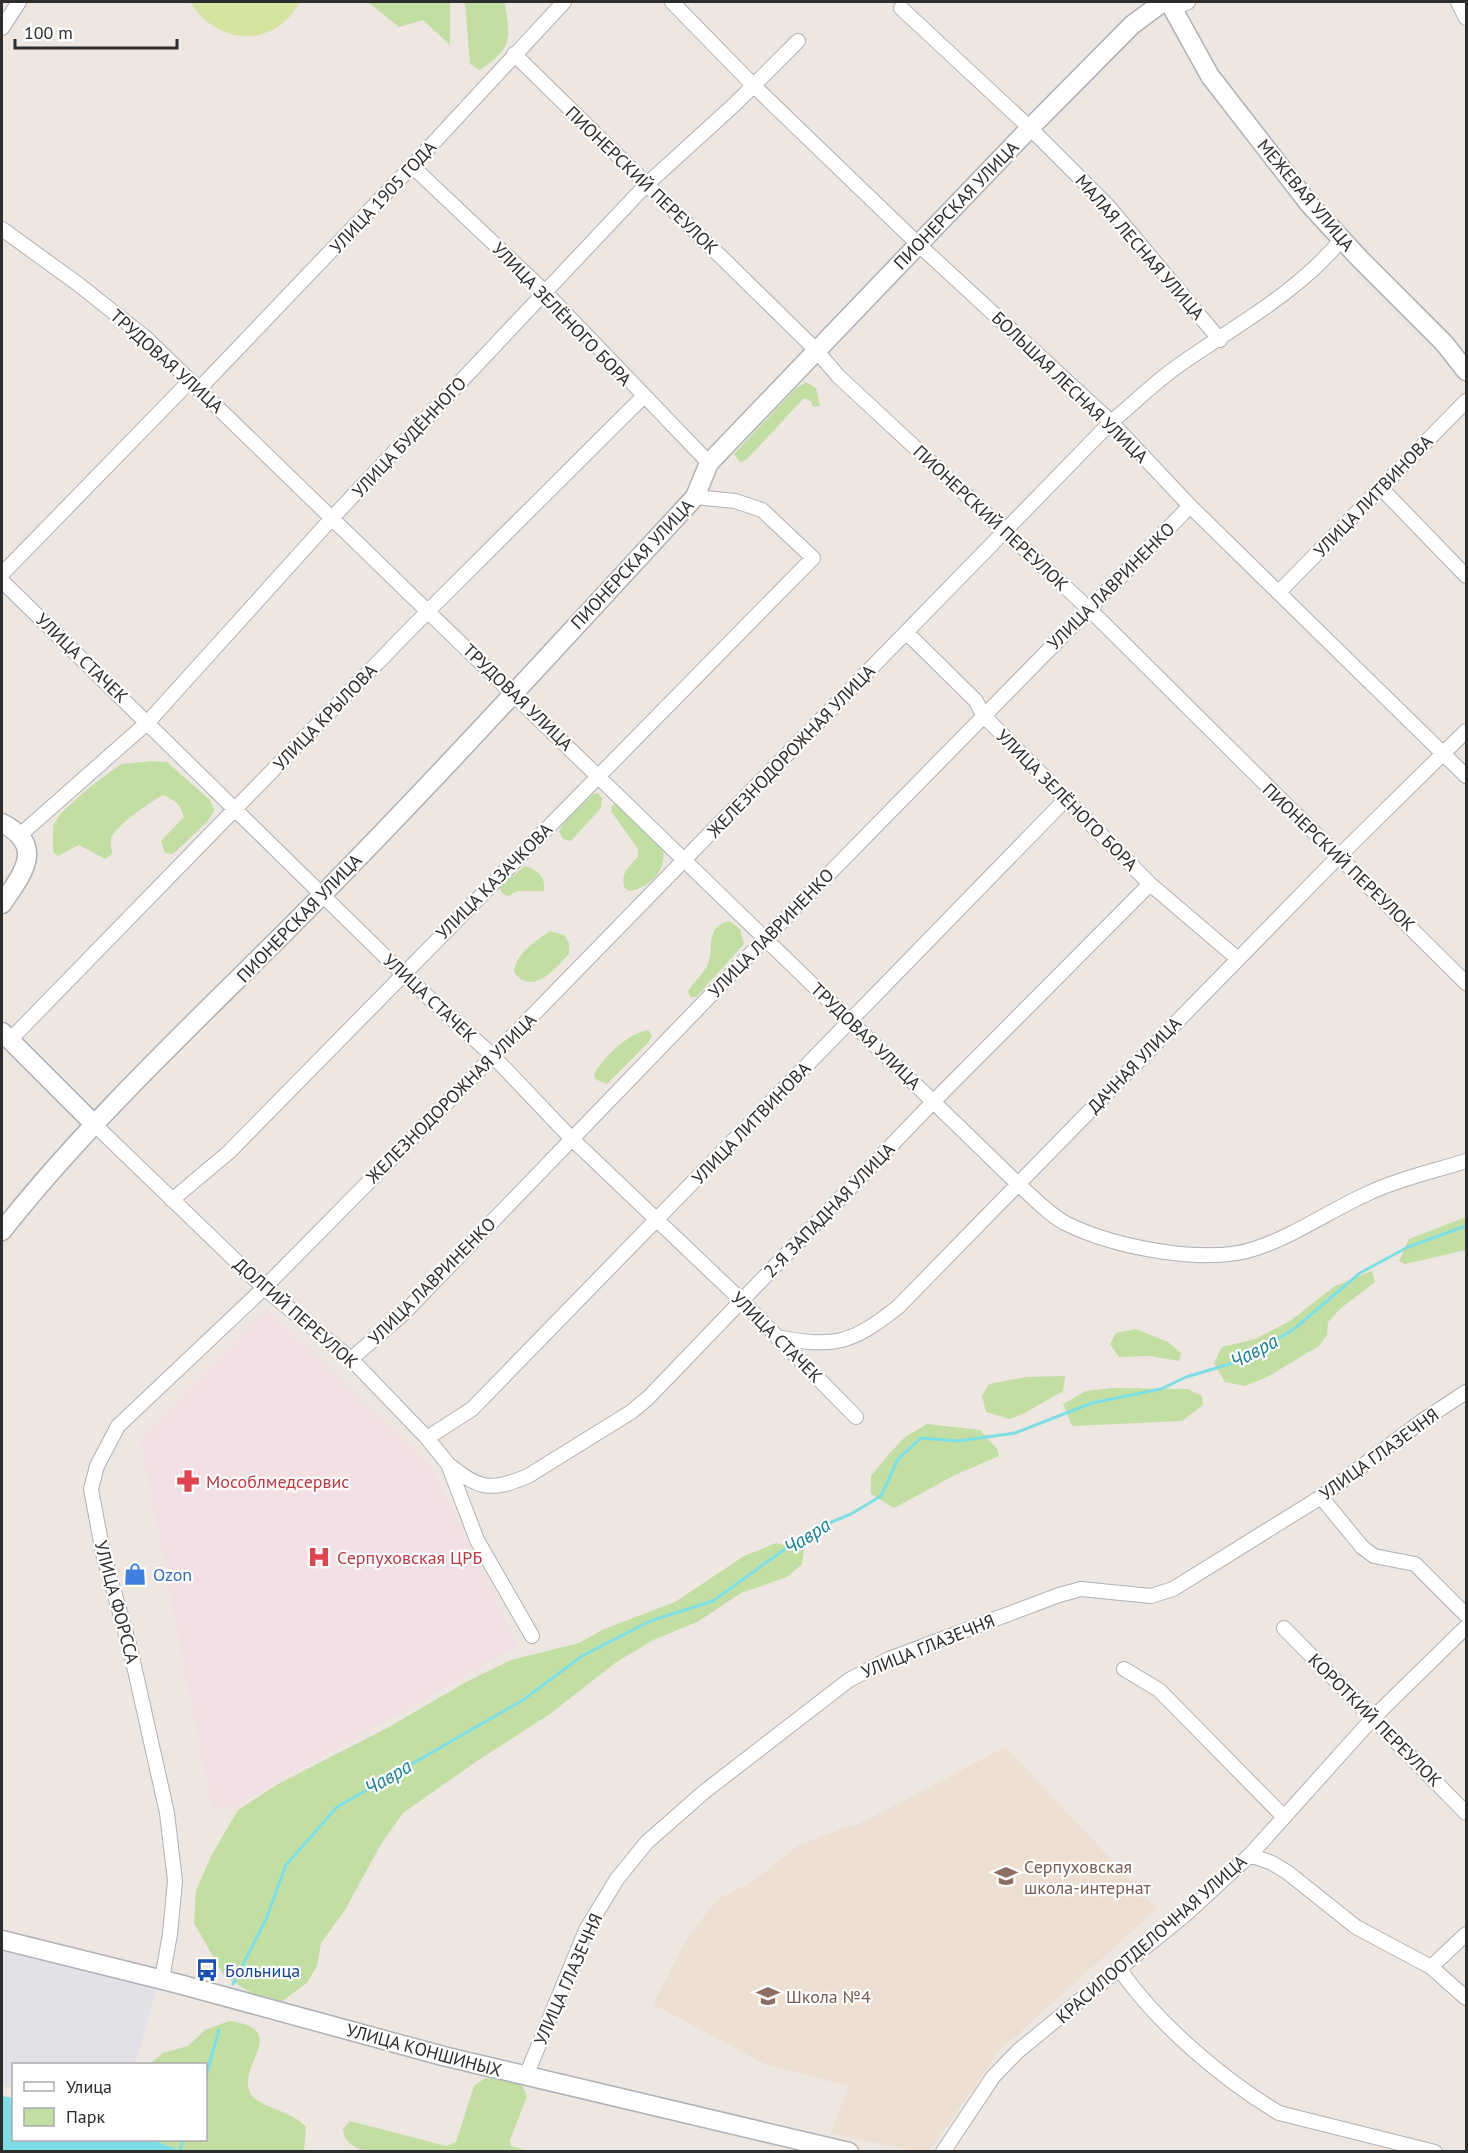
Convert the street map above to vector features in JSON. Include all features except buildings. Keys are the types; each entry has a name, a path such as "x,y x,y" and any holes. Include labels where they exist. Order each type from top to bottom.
{"street":[{"path":"2,28 19,2"},
{"name":"УЛИЦА 1905 ГОДА","path":"2,574 195,385 412,166 564,2"},
{"name":"БОЛЬШАЯ ЛЕСНАЯ УЛИЦА","path":"672,2 753,85 918,244 1111,422 1190,506 1467,776"},
{"path":"1458,2 1467,18"},
{"name":"ПИОНЕРСКАЯ УЛИЦА","path":"2,1231 31,1193 94,1125 323,894 695,497 710,463 816,350 1132,25 1173,3"},
{"name":"МЕЖЕВАЯ УЛИЦА","path":"1173,3 1210,76 1310,205 1341,240 1444,343 1467,370"},
{"name":"МАЛАЯ ЛЕСНАЯ УЛИЦА","path":"901,8 1030,128 1108,206 1220,340"},
{"name":"УЛИЦА БУДЁННОГО","path":"21,834 148,722 333,517 646,185 798,41"},
{"name":"ПИОНЕРСКИЙ ПЕРЕУЛОК","path":"514,54 816,350 838,376 1089,609 1337,858 1467,983"},
{"name":"УЛИЦА ЗЕЛЁНОГО БОРА","path":"412,166 545,292 643,397 710,463"},
{"name":"ТРУДОВАЯ УЛИЦА","path":"2,229 137,331 195,385 514,692 1018,1184 1066,1224 1114,1241 1190,1256 1217,1255 1255,1249 1303,1230 1346,1203 1374,1190 1467,1161"},
{"name":"ЖЕЛЕЗНОДОРОЖНАЯ УЛИЦА","path":"264,1288 685,861 1111,422 1180,364 1220,340 1321,264 1341,240"},
{"name":"УЛИЦА КРЫЛОВА","path":"6,1036 237,809 429,610 643,397"},
{"name":"УЛИЦА ЛИТВИНОВА","path":"1279,592 1467,400"},
{"path":"1381,488 1467,576"},
{"name":"УЛИЦА КАЗАЧКОВА","path":"172,1200 229,1152 813,558 762,510 735,501 695,497"},
{"name":"УЛИЦА ЛАВРИНЕНКО","path":"351,1359 404,1314 571,1138 1190,506"},
{"name":"УЛИЦА СТАЧЕК","path":"2,581 403,974 493,1056 571,1138 741,1300 856,1417"},
{"name":"УЛИЦА ЗЕЛЁНОГО БОРА","path":"906,632 976,701 983,716 1150,884 1238,959"},
{"name":"ДАЧНАЯ УЛИЦА","path":"777,1337 814,1344 847,1340 869,1330 898,1307 1337,858 1467,731"},
{"name":"УЛИЦА ЛИТВИНОВА","path":"427,1438 472,1409 849,1021 872,1001 1067,798"},
{"path":"2,823 21,834 28,852 24,871 2,904"},
{"name":"2-Я ЗАПАДНАЯ УЛИЦА","path":"448,1464 472,1483 484,1487 511,1483 528,1476 631,1412 933,1102 1150,884"},
{"name":"ДОЛГИЙ ПЕРЕУЛОК","path":"6,1036 94,1125 264,1288 351,1359 427,1438 448,1464 477,1540 532,1636"},
{"name":"УЛИЦА ФОРССА","path":"162,1980 170,1934 175,1881 167,1813 130,1648 103,1553 91,1490 97,1466 118,1426 264,1288"},
{"name":"УЛИЦА ГЛАЗЕЧНЯ","path":"526,2076 586,1930 617,1879 647,1842 704,1792 849,1680 889,1659 952,1634 1081,1588 1151,1596 1173,1589 1321,1497 1422,1421 1467,1392"},
{"path":"1321,1497 1362,1547 1374,1556 1415,1564 1467,1615"},
{"name":"КРАСИЛООТДЕЛОЧНАЯ УЛИЦА","path":"943,2151 993,2077 1018,2051 1120,1970 1250,1855 1374,1718 1467,1627"},
{"name":"КОРОТКИЙ ПЕРЕУЛОК","path":"1284,1628 1467,1813"},
{"path":"1124,1669 1159,1690 1283,1816"},
{"path":"1250,1855 1272,1863 1287,1872 1356,1927 1431,1967 1467,1998"},
{"path":"1431,1967 1467,1934"},
{"name":"УЛИЦА КОНШИНЫХ","path":"2,1940 526,2076 849,2151"},
{"path":"1120,1970 1136,1993 1169,2028 1259,2101 1279,2113 1435,2151"}],"shaded area":[{"name":"Серпуховская ЦРБ","path":"267,1308 431,1468 518,1646 232,1808 212,1807 140,1440"},
{"path":"1006,1747 1157,1909 1000,2050 929,2151 914,2151 831,2133 849,2086 767,2065 653,2004 688,1936 719,1898 748,1885 798,1846 843,1828 855,1826"},
{"path":"2,1950 157,1987 135,2063 12,2063 12,2087 2,2086"}],"green space":[{"path":"190,2 300,2 289,17 276,28 261,34 246,36 230,34 215,27 202,17"},
{"path":"368,2 450,2 450,45 423,20 399,27"},
{"path":"465,2 505,2 508,25 507,41 499,55 480,70 470,64"},
{"path":"806,382 816,388 820,406 813,407 811,401 804,398 746,460 740,462 734,454 795,389"},
{"path":"167,762 210,800 214,810 209,820 173,854 165,853 161,841 184,817 176,803 163,795 119,828 111,839 112,854 105,859 79,845 58,856 53,852 53,826 61,813 121,764"},
{"path":"598,793 602,798 601,808 571,841 563,839 559,832 564,822 593,794"},
{"path":"616,804 663,851 662,865 655,877 643,887 629,891 624,887 624,874 638,857 638,849 611,811 612,805"},
{"path":"525,866 540,875 544,882 544,891 518,891 508,896 503,894 499,887"},
{"path":"729,921 740,929 744,944 696,997 690,997 688,991 708,964 713,933 721,924"},
{"path":"550,931 564,935 569,943 569,954 543,978 528,982 521,979 514,972 518,959"},
{"path":"648,1030 652,1035 648,1043 607,1084 595,1079 594,1074 610,1053 632,1036"},
{"path":"1466,1217 1466,1250 1405,1264 1399,1261 1409,1239"},
{"path":"1372,1271 1375,1282 1341,1308 1328,1322 1327,1335 1319,1346 1267,1377 1245,1386 1225,1382 1214,1363 1222,1347 1255,1339 1290,1321 1335,1286"},
{"path":"1136,1329 1168,1342 1181,1353 1179,1361 1149,1356 1119,1357 1110,1344 1116,1333"},
{"path":"1065,1376 1063,1391 1023,1414 1009,1419 986,1412 982,1396 989,1384 1026,1377"},
{"path":"1112,1388 1188,1389 1202,1396 1203,1405 1182,1421 1072,1426 1063,1404 1086,1391"},
{"path":"927,1424 980,1430 997,1449 999,1456 955,1475 894,1508 871,1494 871,1476 905,1437"},
{"path":"776,1543 804,1550 802,1564 787,1577 741,1593 699,1621 653,1640 615,1663 550,1714 403,1813 381,1844 345,1910 321,1943 317,1966 307,1983 282,2001 260,1998 224,1976 194,1923 196,1891 211,1856 238,1810 278,1784 387,1728 468,1681 511,1660 579,1643 604,1629 675,1602 744,1556"},
{"path":"229,2021 247,2025 257,2031 260,2039 248,2080 249,2091 258,2101 293,2117 306,2127 304,2151 181,2151 156,2141 207,2141 207,2063 151,2063 163,2053 188,2046 205,2030"},
{"path":"485,2078 521,2083 527,2096 510,2140 511,2146 528,2151 364,2151 352,2145 345,2137 343,2129 350,2121 446,2146 456,2142 474,2086"}],"water":[{"path":"2,2096 12,2098 12,2141 156,2141 181,2151 2,2151"}],"waterway":[{"name":"Чавра","path":"233,1984 266,1919 286,1865 337,1807 523,1700 582,1656 650,1621 713,1601 810,1531 851,1514 881,1496 898,1459 921,1438 958,1441 1015,1433 1092,1403 1161,1389 1186,1377 1243,1360 1294,1329 1360,1273 1408,1247 1466,1226"},
{"name":"Чавра","path":"207,2072 219,2030"},
{"name":"Чавра","path":"180,2152 183,2141"}],"place":[{"name":"Мособлмедсервис","path":"188,1481"},
{"name":"Серпуховская ЦРБ","path":"319,1557"},
{"name":"Ozon","path":"135,1574"},
{"name":"Серпуховская школа-интернат","path":"1006,1876"},
{"name":"Больница","path":"207,1970"},
{"name":"Школа №4","path":"768,1996"}]}
